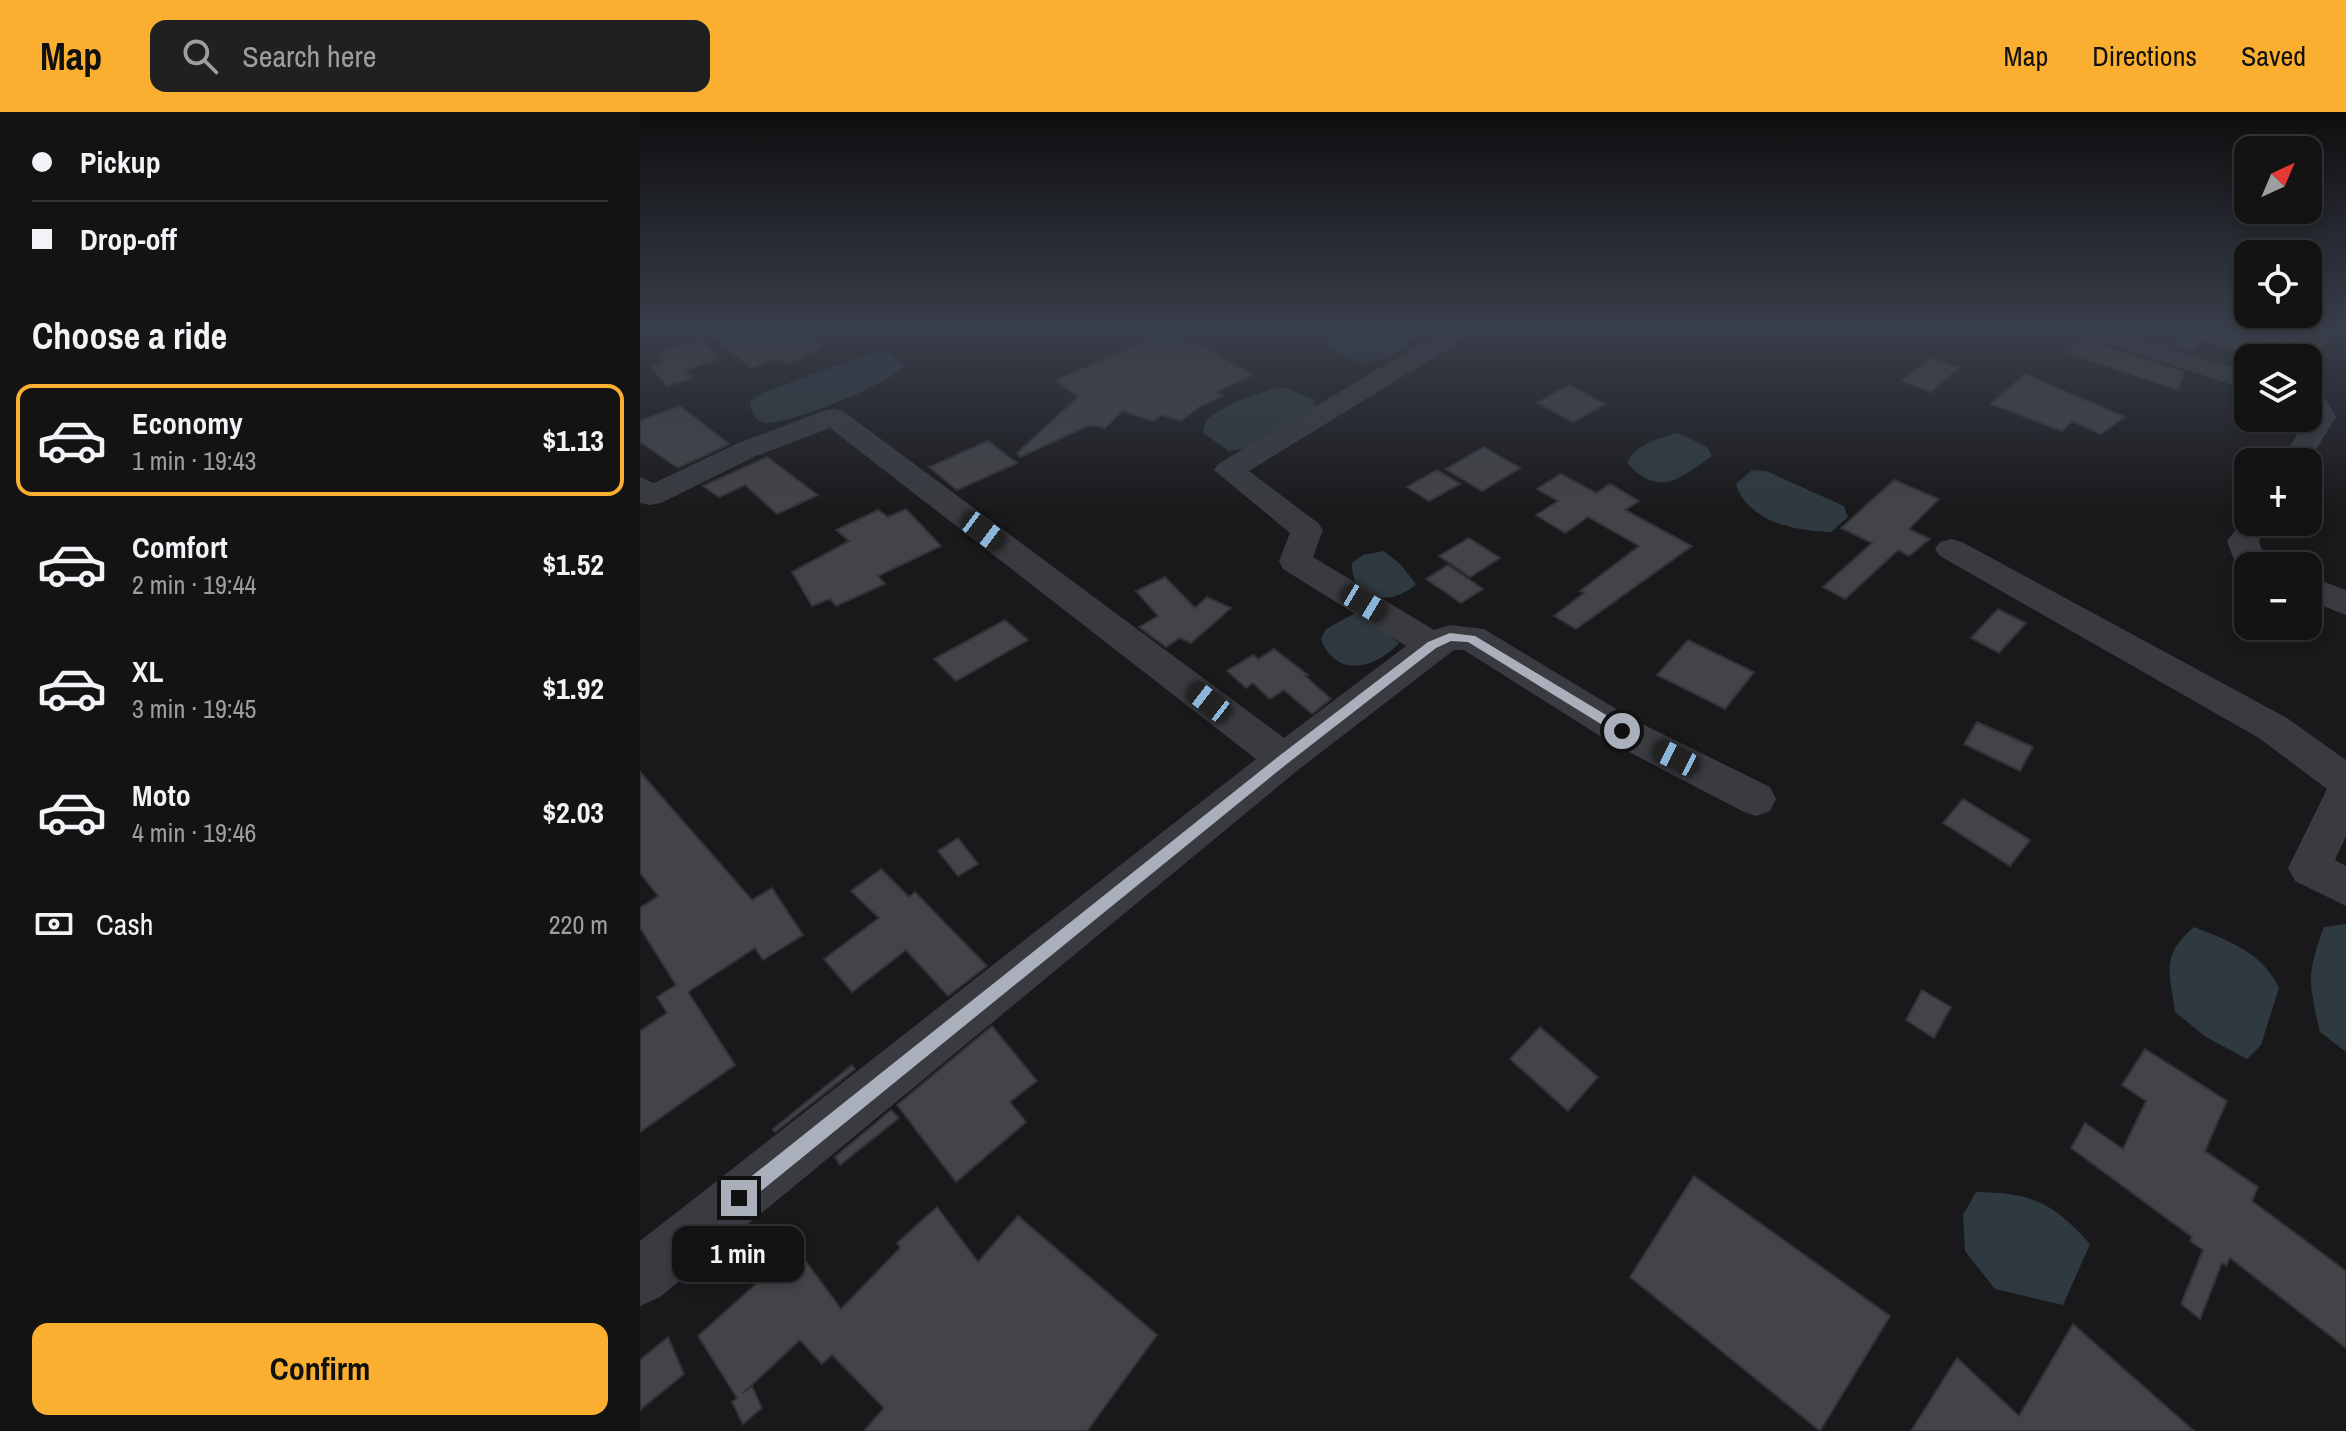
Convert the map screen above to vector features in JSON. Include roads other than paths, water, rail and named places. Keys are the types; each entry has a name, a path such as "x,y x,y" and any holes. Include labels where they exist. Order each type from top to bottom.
{"street":[{"path":"1364,389 1229,470 1307,530 1295,561 1432,645"},
{"path":"640,486 650,496 746,450 833,417 1284,759"},
{"path":"1951,549 2273,728 2346,781"},
{"path":"2322,593 2346,603"},
{"path":"640,1277 1284,759 1432,645 1450,637 1471,638 1622,731 1756,799"},
{"path":"2346,791 2310,868 2346,887"}]}
